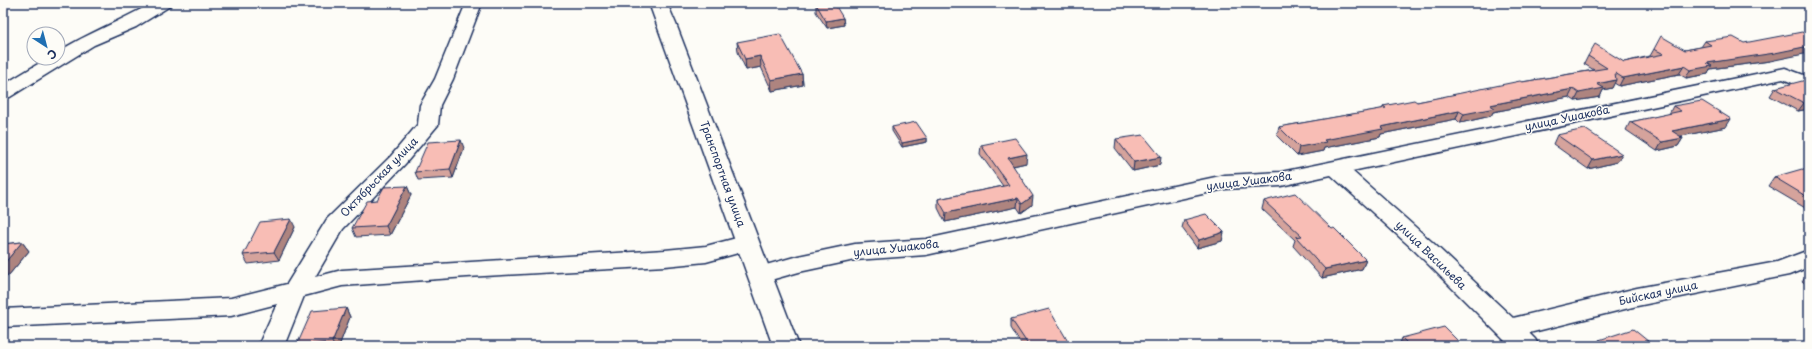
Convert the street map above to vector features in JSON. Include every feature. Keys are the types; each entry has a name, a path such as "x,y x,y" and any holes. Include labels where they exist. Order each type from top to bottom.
{"main road":[{"name":"Транспортная улица","path":"658,3 786,346"}],"street":[{"path":"3,93 88,41 130,23 164,3"},
{"name":"Октябрьская улица","path":"271,346 294,292 335,224 398,160 428,125 430,105 444,79 474,3"},
{"name":"улица Ушакова","path":"760,274 855,252 926,247 1225,182 1281,178 1785,73 1809,84"},
{"name":"улица Васильева","path":"1335,167 1423,246 1526,346"},
{"path":"3,318 231,307 294,292 342,278 467,269 665,258 706,254 748,243"},
{"name":"Бийская улица","path":"1508,329 1637,297 1781,269 1809,258"}],"building":[{"path":"834,3 843,18 826,21 816,4"},
{"path":"1802,32 1809,36 1809,46 1775,53 1707,63 1712,66 1690,70 1684,66 1623,78 1615,73 1616,80 1597,84 1604,88 1579,93 1573,89 1490,105 1495,108 1464,114 1459,111 1381,127 1383,129 1324,140 1326,142 1299,147 1279,127 1386,108 1383,106 1414,100 1417,102 1520,81 1522,82 1607,68 1588,56 1595,44 1624,62 1664,54 1654,49 1661,36 1685,50 1711,45 1705,41 1733,37 1744,43"},
{"path":"780,34 802,74 771,80 760,56 745,59 737,42"},
{"path":"1806,80 1809,81 1809,102 1804,103 1775,88"},
{"path":"1702,101 1731,119 1672,131 1683,138 1662,142 1630,122 1681,111 1673,106"},
{"path":"916,122 927,138 902,143 892,127"},
{"path":"1585,129 1622,154 1593,160 1557,135"},
{"path":"1143,135 1161,157 1134,162 1116,139"},
{"path":"1015,138 1027,154 1008,158 1033,196 1022,204 1018,198 946,213 938,199 1009,185 981,145"},
{"path":"461,140 450,169 415,172 428,142"},
{"path":"1802,169 1809,173 1809,198 1774,177"},
{"path":"407,186 386,226 352,228 367,201 377,200 384,187"},
{"path":"1295,193 1332,229 1334,228 1366,260 1325,269 1296,237 1302,236 1264,201"},
{"path":"1206,214 1224,232 1199,240 1184,220"},
{"path":"291,219 274,252 243,255 260,222"},
{"path":"22,242 3,265 3,244"},
{"path":"346,308 332,342 297,345 312,311"},
{"path":"1049,309 1071,346 1029,346 1011,319"},
{"path":"1444,327 1463,346 1410,346 1402,338"},
{"path":"1633,329 1654,346 1606,346 1599,340"},
{"path":"213,342 211,346 186,346"}]}
